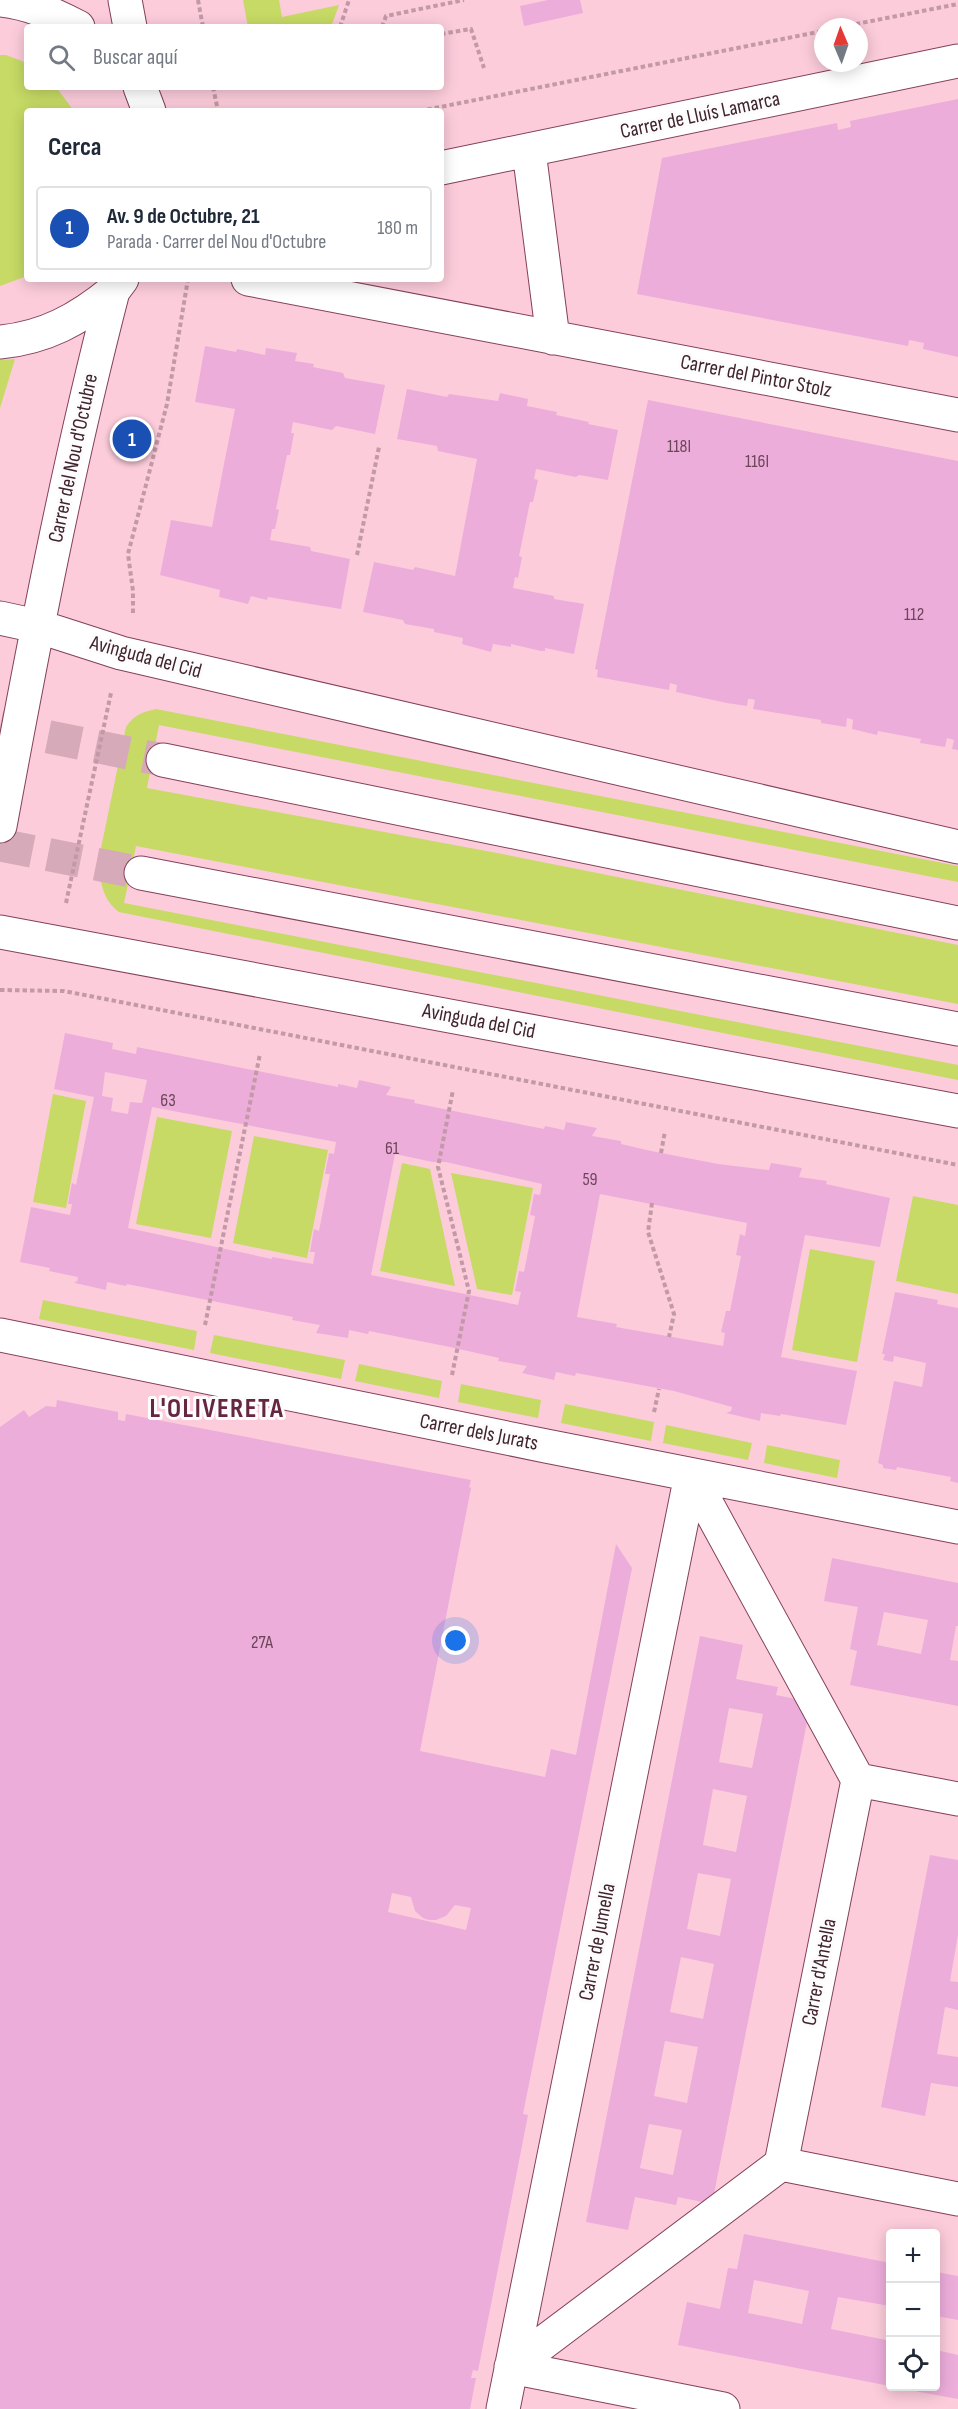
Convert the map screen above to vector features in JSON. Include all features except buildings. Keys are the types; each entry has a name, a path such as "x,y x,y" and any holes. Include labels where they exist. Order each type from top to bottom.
{"street":[{"path":"0,0 20,2 72,24"},
{"path":"125,0 129,24"},
{"name":"Carrer de Lluís Lamarca","path":"444,167 958,61"},
{"path":"529,151 553,338"},
{"name":"Carrer del Pintor Stolz","path":"264,282 958,415"},
{"name":"Carrer del Nou d'Octubre","path":"0,342 34,337 63,326 91,309 117,285"},
{"name":"Carrer del Nou d'Octubre","path":"37,626 88,387 117,285"},
{"name":"Avinguda del Cid","path":"0,618 37,626 121,653 958,847"},
{"path":"0,826 37,626"},
{"path":"163,760 958,923"},
{"path":"141,873 958,1029"},
{"name":"Avinguda del Cid","path":"0,932 958,1111"},
{"name":"Carrer dels Jurats","path":"0,1335 958,1527"},
{"path":"691,1475 858,1780 958,1799"},
{"name":"Carrer de Jumella","path":"503,2409 691,1475"},
{"name":"Carrer d'Antella","path":"781,2164 858,1780"},
{"path":"511,2367 781,2164 958,2199"},
{"path":"511,2367 723,2409"}],"path":[{"path":"198,0 202,24"},
{"path":"341,24 349,0"},
{"path":"383,24 386,16 464,0"},
{"path":"868,22 958,4"},
{"path":"444,34 471,29 484,68"},
{"path":"435,108 814,32"},
{"path":"214,90 217,108"},
{"path":"131,619 133,591 128,554 167,404 187,282"},
{"path":"357,555 379,447"},
{"path":"66,902 108,702"},
{"path":"0,990 64,991 958,1166"},
{"path":"205,1325 260,1054"},
{"path":"452,1375 469,1291 438,1167 453,1090"},
{"path":"661,1153 665,1131"},
{"path":"652,1203 648,1232 675,1314 669,1337"},
{"path":"654,1412 659,1389"}],"green space":[{"path":"243,0 279,0 282,17 339,5 332,24 247,24"},
{"path":"0,55 6,55 24,62 24,90 58,90 72,108 24,108 24,277 0,286"},
{"path":"15,359 0,408 0,360"},
{"path":"156,709 958,866 958,882 159,725 147,788 497,853 958,945 958,1004 136,846 124,903 958,1065 958,1080 119,912 104,893 100,853 126,727 139,715"},
{"path":"53,1094 86,1101 66,1208 33,1202"},
{"path":"157,1117 232,1131 211,1238 136,1224"},
{"path":"254,1136 328,1150 307,1258 233,1243"},
{"path":"402,1163 430,1169 455,1286 380,1271"},
{"path":"451,1173 533,1188 512,1295 477,1289"},
{"path":"913,1196 958,1205 958,1294 896,1281"},
{"path":"810,1249 875,1261 857,1362 792,1350"},
{"path":"43,1300 197,1331 194,1350 39,1319"},
{"path":"214,1335 345,1360 341,1379 210,1353"},
{"path":"359,1364 442,1381 439,1398 355,1381"},
{"path":"461,1384 541,1400 538,1418 458,1402"},
{"path":"565,1404 654,1422 651,1441 561,1423"},
{"path":"666,1425 752,1443 748,1460 663,1443"},
{"path":"767,1445 840,1460 837,1478 764,1463"}],"tunnel":[{"path":"0,727 163,760"},
{"path":"0,845 141,873"}],"place":[{"name":"Av. 9 de Octubre, 21","path":"132,439"}],"district":[{"name":"L'OLIVERETA","path":"217,1409"}]}
